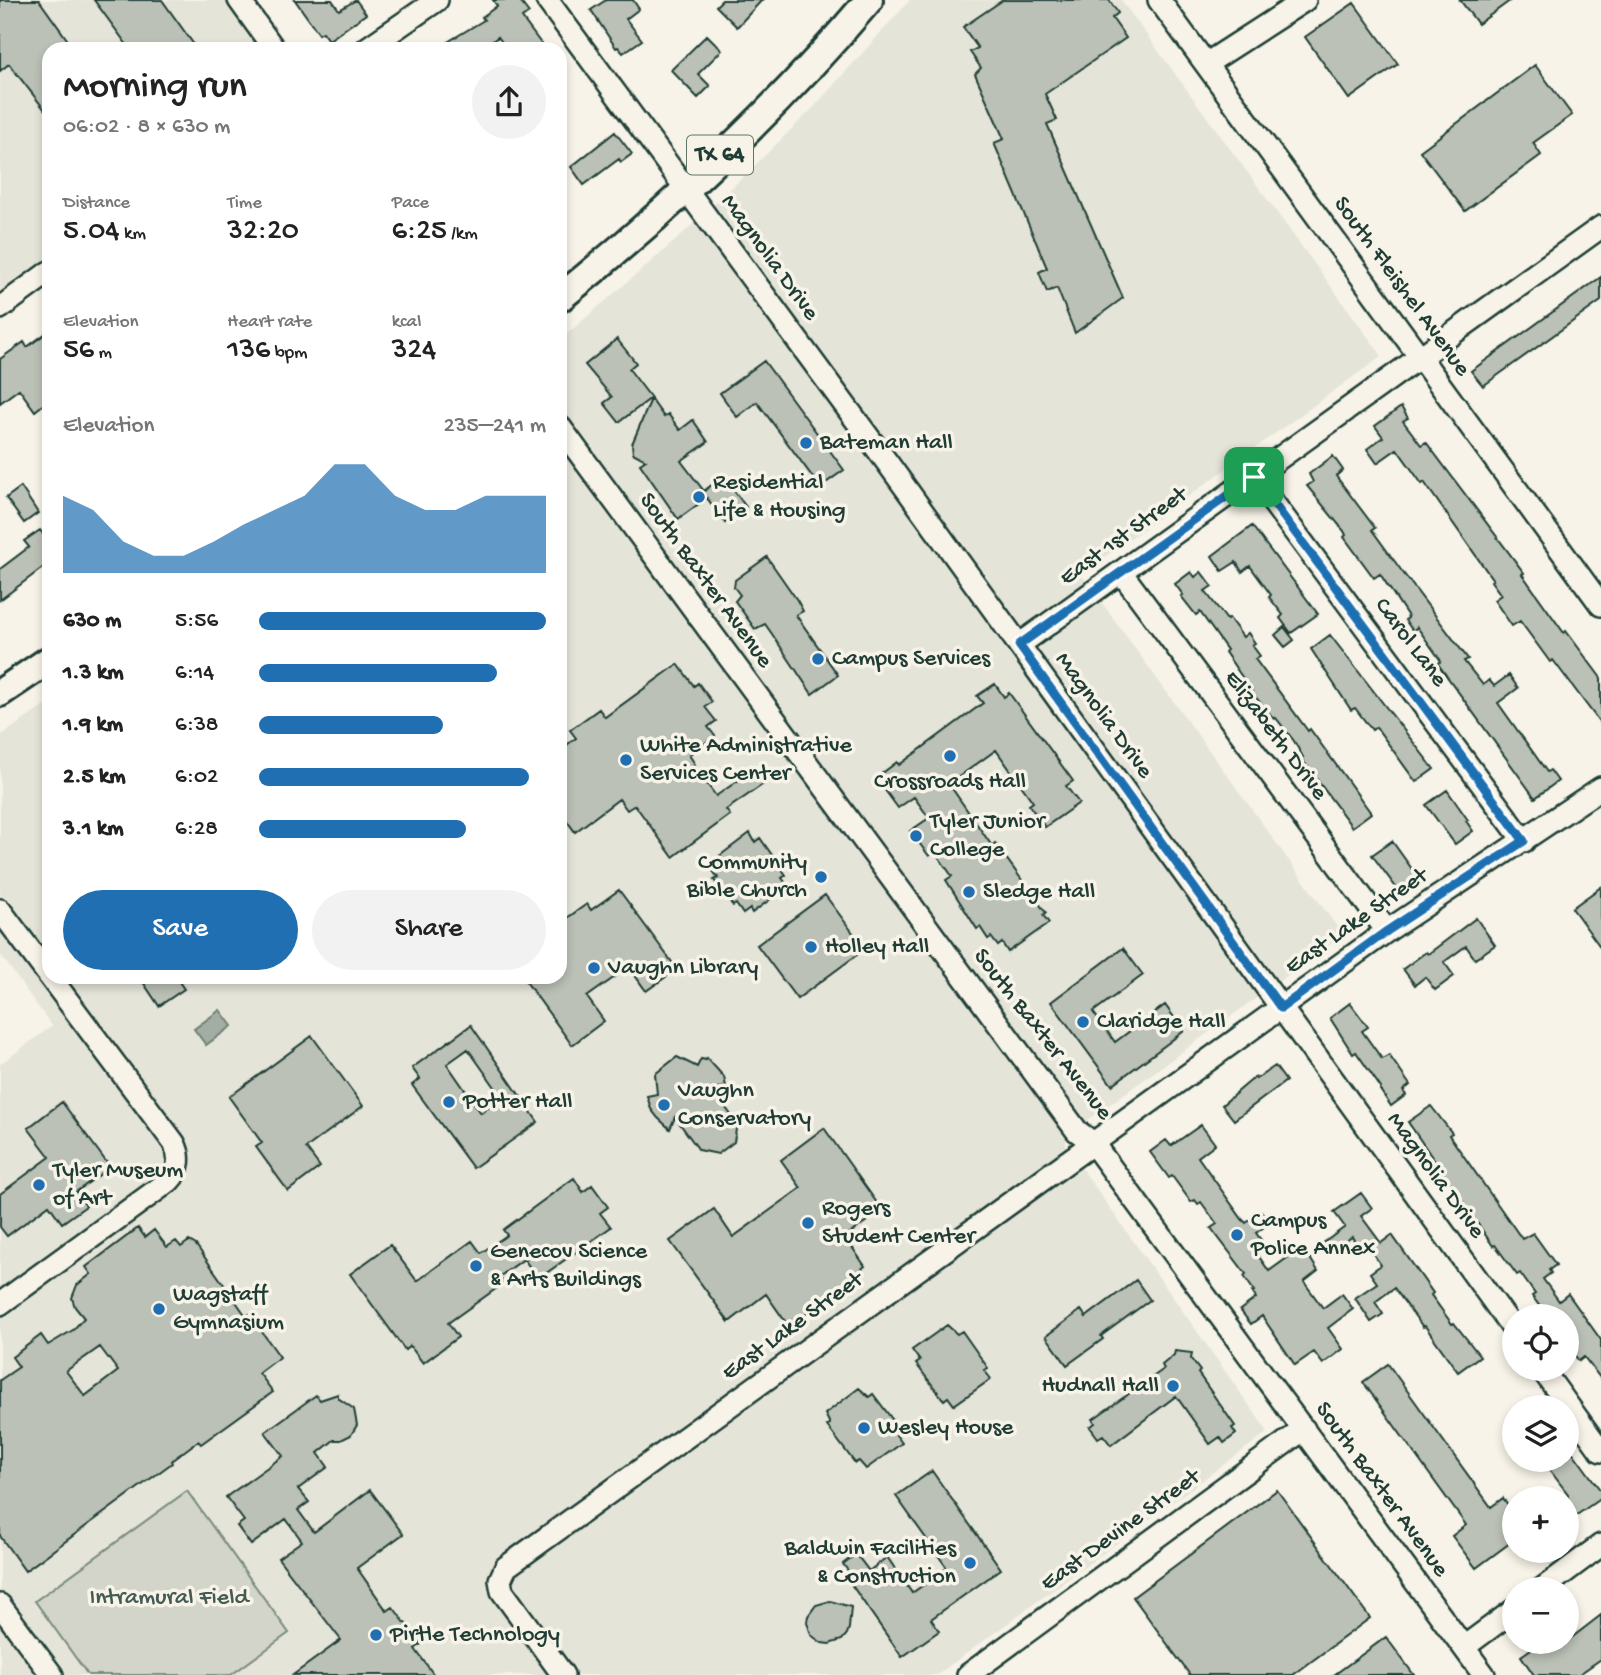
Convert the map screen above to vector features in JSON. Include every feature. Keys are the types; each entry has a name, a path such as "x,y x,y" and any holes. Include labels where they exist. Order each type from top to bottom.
{"main road":[{"name":"TX 64","path":"567,292 686,188 775,101 869,0"},
{"path":"0,693 42,665"}],"street":[{"path":"239,0 269,42"},
{"path":"376,42 437,0"},
{"name":"Magnolia Drive","path":"548,0 1502,1313"},
{"name":"South Fleishel Avenue","path":"1159,0 1601,605"},
{"path":"1206,64 1305,0"},
{"name":"East 1st Street","path":"1019,645 1601,227"},
{"path":"0,308 42,277"},
{"name":"South Baxter Avenue","path":"567,437 1077,1131 1092,1142 1485,1675"},
{"name":"Carol Lane","path":"1254,477 1524,841"},
{"name":"Elizabeth Drive","path":"1121,572 1387,931"},
{"name":"East Lake Street","path":"563,1675 504,1596 500,1584 506,1567 1387,931 1601,789"},
{"path":"0,910 42,966"},
{"path":"0,1304 169,1181 176,1172 179,1158 174,1143 55,984"},
{"path":"1550,1381 1601,1451"},
{"name":"East Devine Street","path":"968,1675 1304,1429"},
{"path":"1558,1577 1601,1545"},
{"path":"0,1605 52,1675"},
{"path":"1464,1647 1502,1619"}],"shaded area":[{"path":"0,0 225,0 255,42 42,42 42,265 0,295"},
{"name":"Tyler Junior College","path":"910,0 1121,0 1382,356 1081,574 1343,935 1066,1136 1066,1146 1268,1432 937,1675 0,1675 0,1064 52,1026 0,954 0,736 42,708 42,984 567,984 567,334 675,241 814,107"},
{"path":"220,1010 232,1026 206,1045 194,1029"}],"green space":[{"name":"Intramural Field","path":"187,1491 289,1633 231,1675 88,1675 35,1601"}],"building":[{"path":"0,0 39,0 69,42 42,42 42,106 9,64 0,71"},
{"path":"94,0 162,0 192,42 125,42"},
{"path":"295,0 332,0 339,10 356,0 366,14 329,40 323,32 319,34"},
{"path":"493,0 519,0 529,13 522,18 540,42 502,42 498,37 491,42 448,42 484,20 482,17 497,6"},
{"path":"606,0 633,0 639,9 626,19 642,40 623,53 616,48 591,10"},
{"path":"722,0 762,0 737,27 716,6"},
{"path":"1003,0 1109,0 1118,13 1112,18 1126,38 1045,94 1057,120 1047,124 1123,298 1075,333 1057,288 1047,292 1039,272 1047,268 994,143 1004,139 975,74 981,68 970,52 978,48 963,27"},
{"path":"1460,0 1511,0 1478,24"},
{"path":"1354,3 1398,64 1349,99 1305,37"},
{"path":"707,35 722,50 698,74 710,86 698,98 671,70"},
{"path":"1535,65 1572,115 1533,143 1541,155 1465,211 1420,151"},
{"path":"615,132 632,154 621,162 619,159 584,185 571,167"},
{"path":"1601,277 1601,301 1483,386 1471,371"},
{"path":"42,336 42,406 35,411 19,389 0,403 0,359 24,342 27,347"},
{"path":"617,339 636,363 629,369 651,398 619,422 604,403 612,397 585,365"},
{"name":"Bateman Hall","path":"764,361 844,470 820,487 757,402 737,417 720,393"},
{"path":"651,399 664,417 668,414 680,430 693,420 708,442 681,461 704,491 723,476 746,507 725,523 707,498 678,519 640,464 646,460 633,453 632,444"},
{"path":"1401,407 1408,418 1403,421 1421,445 1426,442 1524,573 1522,574 1564,633 1566,631 1601,678 1601,724 1520,621 1512,626 1494,600 1501,595 1491,581 1493,580 1424,482 1422,484 1397,449 1377,463 1367,449 1383,437 1375,426"},
{"path":"1333,456 1343,470 1336,476 1375,528 1372,530 1468,659 1464,661 1483,685 1489,680 1494,686 1509,675 1518,688 1498,703 1547,772 1550,770 1558,781 1535,798 1438,664 1441,661 1417,627 1413,631 1405,620 1407,615 1380,574 1374,578 1344,537 1344,531 1307,486 1313,482 1309,474"},
{"path":"21,487 38,513 24,523 6,498"},
{"path":"1252,526 1318,614 1291,633 1280,618 1283,615 1269,597 1271,595 1250,566 1242,572 1236,562 1222,571 1212,556"},
{"path":"40,530 42,533 42,568 0,600 0,569 29,547 24,541"},
{"path":"767,557 803,611 796,615 838,675 812,694 765,624 755,629 735,601 740,595 734,587 735,580"},
{"path":"1191,572 1195,577 1201,572 1212,586 1205,591 1227,620 1229,618 1243,637 1248,633 1260,656 1255,659 1371,813 1352,827 1301,758 1303,757 1294,741 1257,699 1200,612 1196,615 1181,596 1183,595 1175,584"},
{"path":"1284,627 1294,640 1285,647 1275,635"},
{"path":"1330,635 1434,769 1416,782 1376,727 1372,730 1355,708 1351,710 1311,649"},
{"name":"White Administrative Services Center","path":"678,664 694,686 698,683 712,702 705,707 716,721 708,727 715,736 689,755 695,764 693,765 716,796 755,769 765,783 726,810 730,815 673,857 635,805 627,810 619,799 575,832 567,821 567,745 576,738 570,730 599,709 605,717"},
{"path":"995,684 1004,697 1009,693 1073,781 1066,786 1079,803 1045,827 1029,805 1033,802 996,750 949,784 992,846 995,843 1046,913 1043,915 1049,923 1008,952 1002,943 998,946 991,937 988,939 980,927 977,929 946,880 952,876 935,852 929,856 910,831 929,818 914,797 898,808 876,778 897,762 899,765 983,703 977,696"},
{"path":"1447,790 1473,831 1455,844 1426,805"},
{"path":"750,833 755,842 760,838 786,875 782,878 788,886 752,913 750,909 743,914 736,904 733,906 714,880 718,878 710,867 716,862 714,860"},
{"path":"1392,841 1417,876 1398,890 1372,855"},
{"path":"1601,887 1601,948 1572,908"},
{"name":"Vaughn Library","path":"619,890 677,969 646,991 629,967 587,997 604,1021 572,1045 528,984 567,984 567,918 587,904 591,910"},
{"name":"Holley Hall","path":"825,895 865,949 797,999 757,945"},
{"path":"1476,918 1495,945 1475,959 1466,946 1444,962 1454,976 1435,990 1425,977 1415,985 1403,969"},
{"name":"Claridge Hall","path":"1123,948 1143,975 1093,1012 1115,1042 1165,1005 1184,1031 1112,1085 1051,1002"},
{"path":"144,984 181,984 184,989 159,1006"},
{"path":"1350,1003 1368,1027 1362,1031 1382,1059 1389,1055 1410,1085 1403,1091 1406,1095 1391,1106 1330,1018"},
{"name":"Potter Hall","path":"471,1025 538,1122 473,1168 412,1085 420,1079 412,1068","holes":["468,1049 502,1097 481,1113 447,1064"]},
{"path":"312,1036 363,1106 306,1148 320,1167 288,1191 256,1147 262,1143 229,1097"},
{"name":"Vaughn Conservatory","path":"677,1057 697,1067 701,1059 707,1058 724,1077 726,1087 712,1089 737,1123 734,1142 718,1154 699,1150 675,1117 670,1129 651,1109 647,1096 657,1094 655,1074"},
{"path":"1275,1066 1286,1081 1234,1120 1222,1105 1255,1077 1256,1079"},
{"path":"62,1102 110,1167 76,1192 86,1206 62,1223 49,1205 7,1236 0,1227 0,1194 50,1157 28,1128"},
{"path":"1431,1106 1522,1239 1533,1233 1556,1265 1543,1279 1559,1301 1568,1294 1575,1304 1538,1304 1532,1296 1535,1294 1520,1273 1517,1275 1495,1245 1493,1246 1408,1122"},
{"path":"1201,1125 1215,1144 1198,1157 1246,1223 1261,1212 1269,1223 1256,1233 1264,1244 1255,1251 1269,1271 1301,1248 1318,1271 1304,1282 1323,1308 1342,1294 1353,1309 1328,1328 1343,1349 1323,1364 1314,1352 1295,1365 1262,1316 1251,1324 1240,1310 1256,1298 1252,1292 1254,1291 1244,1276 1246,1274 1211,1228 1217,1224 1201,1202 1191,1202 1150,1152 1166,1140 1171,1146"},
{"name":"Rogers Student Center","path":"824,1128 882,1210 845,1237 865,1266 854,1275 856,1278 802,1317 800,1315 787,1324 766,1294 729,1322 670,1241 714,1209 733,1237 801,1188 781,1160"},
{"name":"Genecov Science & Arts Buildings","path":"574,1178 583,1192 592,1185 608,1207 600,1213 611,1227 538,1279 524,1259 499,1277 504,1283 448,1323 458,1337 423,1363 410,1346 405,1350 350,1274 390,1245 417,1281 472,1241 481,1253 507,1235 503,1230"},
{"path":"1361,1193 1372,1208 1361,1216 1381,1243 1392,1235 1452,1324 1454,1323 1480,1356 1458,1372 1394,1288 1375,1302 1383,1314 1371,1322 1355,1298 1377,1283 1370,1273 1381,1265 1364,1241 1357,1245 1352,1237 1328,1253 1322,1244 1345,1227 1334,1212"},
{"path":"138,1228 145,1237 154,1230 167,1247 176,1241 181,1247 189,1241 196,1245 246,1316 249,1314 280,1357 259,1373 273,1392 201,1444 198,1441 25,1571 0,1536 0,1380 19,1367 12,1357 41,1335 48,1345 73,1330 84,1318 72,1298 77,1285 91,1274 86,1267","holes":["100,1347 118,1371 85,1396 66,1371"]},
{"path":"1136,1280 1150,1300 1067,1365 1046,1336 1081,1310 1086,1317"},
{"path":"1579,1309 1601,1340 1601,1379 1584,1357 1579,1361"},
{"name":"Wesley House","path":"947,1325 957,1334 962,1331 988,1368 984,1370 991,1379 954,1405 948,1397 944,1400 916,1364 920,1361 912,1350"},
{"name":"Hudnall Hall","path":"1175,1351 1192,1353 1191,1359 1200,1371 1198,1373 1235,1426 1232,1428 1236,1434 1224,1443 1220,1437 1210,1444 1176,1396 1111,1445 1103,1435 1098,1438 1090,1427 1095,1423 1093,1419 1164,1369 1162,1365"},
{"path":"1388,1364 1491,1507 1502,1499 1502,1549 1476,1568 1452,1536 1466,1525 1363,1382"},
{"name":"Wesley House","path":"859,1388 869,1397 873,1394 901,1431 896,1435 902,1443 866,1469 859,1461 855,1463 827,1426 830,1424 825,1414"},
{"path":"338,1394 338,1398 354,1409 357,1425 351,1435 334,1440 318,1453 328,1467 298,1489 309,1502 298,1510 314,1532 370,1490 403,1534 357,1568 387,1611 393,1607 421,1644 415,1649 434,1675 293,1675 341,1640 278,1558 302,1541 286,1519 251,1545 237,1526 244,1521 226,1497 283,1456 265,1432 316,1395 320,1400"},
{"path":"1579,1461 1601,1491 1601,1498 1579,1513 1579,1486 1562,1486 1551,1472 1579,1472"},
{"name":"Baldwin Facilities & Construction","path":"932,1471 1001,1569 931,1619 939,1631 902,1657 851,1584 855,1580 843,1564 856,1554 869,1571 887,1557 912,1593 947,1568 896,1496"},
{"path":"1277,1490 1370,1618 1293,1675 1190,1675 1133,1597"},
{"path":"830,1601 851,1607 847,1634 842,1640 829,1644 822,1643 811,1635 807,1622 816,1605"},
{"path":"1601,1615 1601,1659 1578,1675 1534,1675 1521,1656 1579,1654 1579,1632"},
{"path":"1386,1637 1414,1675 1334,1675"}],"place":[{"name":"Bateman Hall","path":"806,443"},
{"name":"Residential Life & Housing","path":"699,497"},
{"name":"Campus Services","path":"818,659"},
{"name":"Crossroads Hall","path":"950,756"},
{"name":"White Administrative Services Center","path":"626,760"},
{"name":"Tyler Junior College","path":"916,836"},
{"name":"Community Bible Church","path":"821,877"},
{"name":"Sledge Hall","path":"969,892"},
{"name":"Holley Hall","path":"811,947"},
{"name":"Vaughn Library","path":"594,968"},
{"name":"Claridge Hall","path":"1083,1022"},
{"name":"Potter Hall","path":"449,1102"},
{"name":"Vaughn Conservatory","path":"664,1105"},
{"name":"Tyler Museum of Art","path":"39,1185"},
{"name":"Rogers Student Center","path":"808,1223"},
{"name":"Campus Police Annex","path":"1237,1235"},
{"name":"Genecov Science & Arts Buildings","path":"476,1266"},
{"name":"Wagstaff Gymnasium","path":"159,1309"},
{"name":"Hudnall Hall","path":"1173,1386"},
{"name":"Wesley House","path":"864,1428"},
{"name":"Baldwin Facilities & Construction","path":"970,1563"},
{"name":"Pirtle Technology","path":"376,1635"}],"route":[{"path":"1254,477 1524,841 1387,931 1281,1008 1019,645 1254,477"}]}
